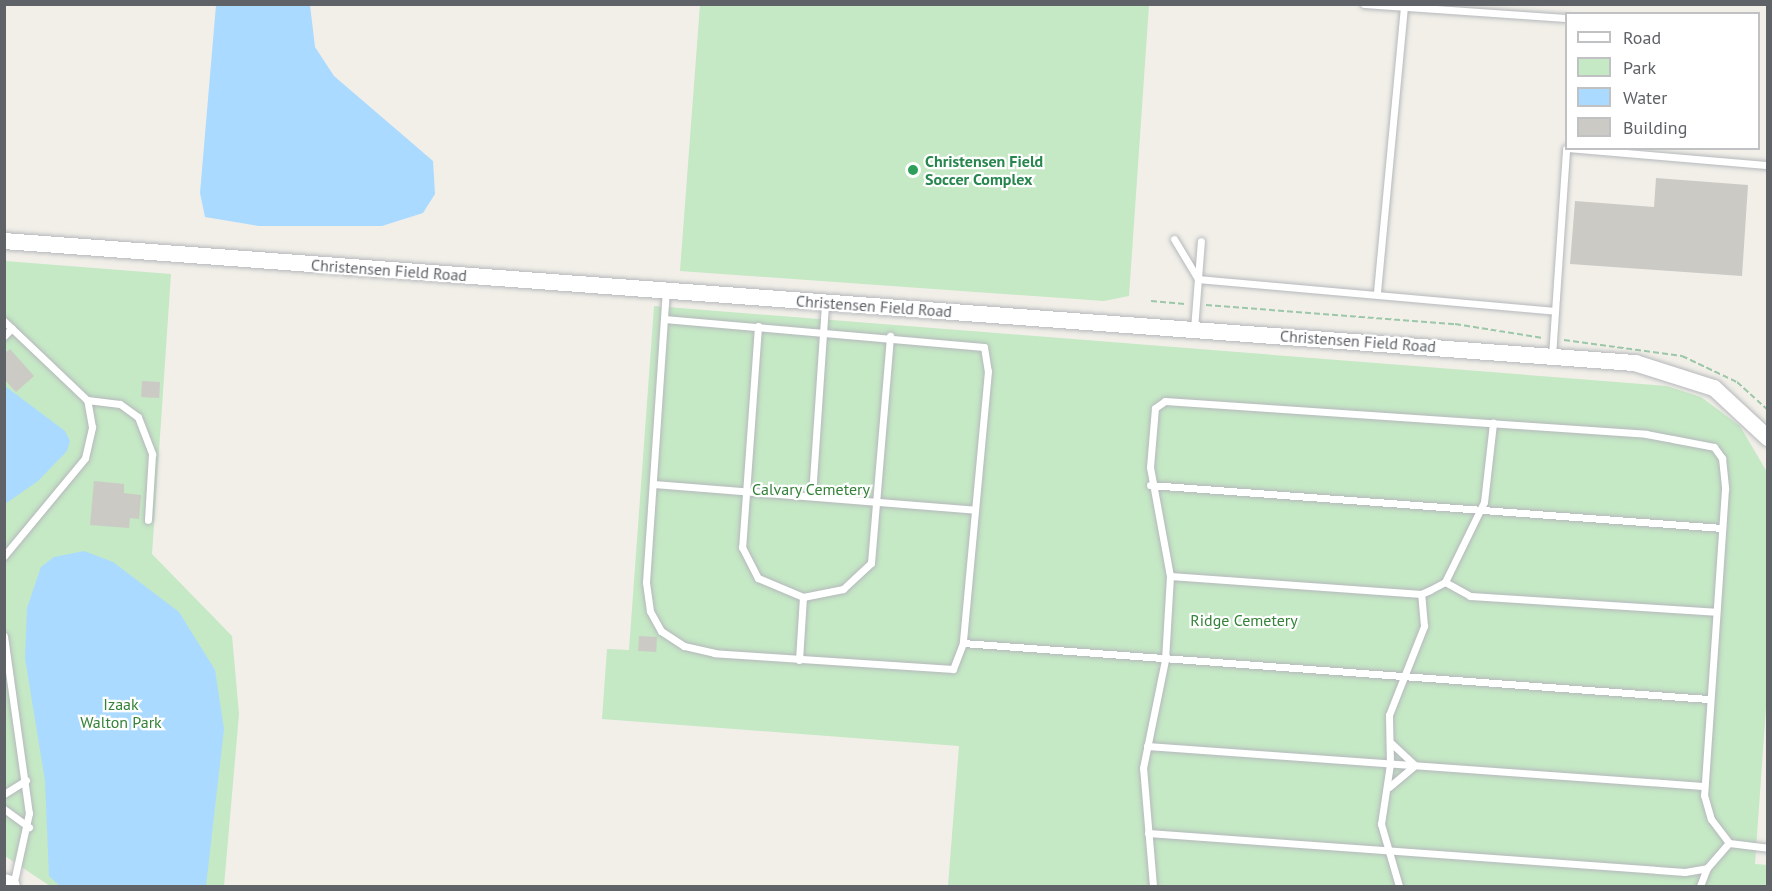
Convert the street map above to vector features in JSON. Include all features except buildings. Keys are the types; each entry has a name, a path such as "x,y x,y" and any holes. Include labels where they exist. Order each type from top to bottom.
{"main road":[{"path":"4,884 11,886"}],"street":[{"name":"Christensen Field Road","path":"4,241 1194,329 1552,348 1655,366 1699,381 1734,402 1767,438"}],"lane":[{"path":"1364,4 1565,18"},
{"path":"1377,292 1404,8"},
{"path":"1552,348 1568,150"},
{"path":"1591,150 1767,165"},
{"path":"1174,239 1198,279"},
{"path":"1194,329 1201,241"},
{"path":"1198,279 1377,292 1555,311"},
{"path":"664,319 972,342 987,352 963,643 957,665 948,671 702,651 661,631 646,587 654,484 664,319 666,291"},
{"path":"812,495 825,303"},
{"path":"4,321 87,400 125,407 146,430 152,454 148,520"},
{"path":"758,326 742,538 747,563 772,588 803,597 833,593 863,574 873,554 890,336"},
{"path":"4,336 12,328"},
{"path":"4,556 85,458 92,427 87,400"},
{"path":"1153,886 1142,784 1147,746 1165,660 1170,576 1150,484 1152,422 1155,408 1165,401 1674,437 1714,447 1724,466 1722,528 1703,786 1706,808 1729,843 1767,848"},
{"path":"1170,576 1421,594 1445,582 1487,495 1493,423"},
{"path":"654,484 878,500 975,510"},
{"path":"1150,484 1722,528"},
{"path":"1445,582 1470,596 1715,612"},
{"path":"1400,886 1381,824 1390,764 1394,693 1424,626 1421,594"},
{"path":"799,660 803,597"},
{"path":"4,636 26,780 29,827 11,886"},
{"path":"963,643 1165,660 1708,699"},
{"path":"1386,676 1394,693"},
{"path":"1390,742 1416,765"},
{"path":"1147,746 1703,786"},
{"path":"1387,789 1416,765"},
{"path":"4,794 26,780"},
{"path":"4,809 29,827"},
{"path":"1148,833 1685,872 1707,868"},
{"path":"1700,886 1707,868 1729,843"}],"path":[{"path":"1151,301 1455,324 1552,348 1646,347 1682,356 1737,382 1767,410"}],"green space":[{"name":"Christensen Field Soccer Complex","path":"700,5 1149,5 1129,296 1104,301 680,271"},
{"name":"Izaak Walton Park","path":"5,261 171,274 152,554 232,636 239,714 224,886 50,886 5,856"},
{"name":"Ridge Cemetery","path":"654,306 1667,386 1701,397 1740,426 1767,472 1768,679 1755,864 1767,865 1767,886 948,886 959,746 602,719 607,649 629,650"}],"water":[{"path":"216,5 310,5 315,47 334,76 433,161 435,194 423,213 382,226 259,226 205,217 200,193"},
{"path":"5,386 65,431 70,441 67,451 38,481 5,504"},
{"path":"84,551 113,562 179,612 215,670 224,729 206,886 60,886 49,876 45,781 25,658 27,608 41,567 54,557"}],"place":[{"name":"Christensen Field Soccer Complex","path":"913,170"}],"park label":[{"name":"Calvary Cemetery","path":"811,489"}]}
